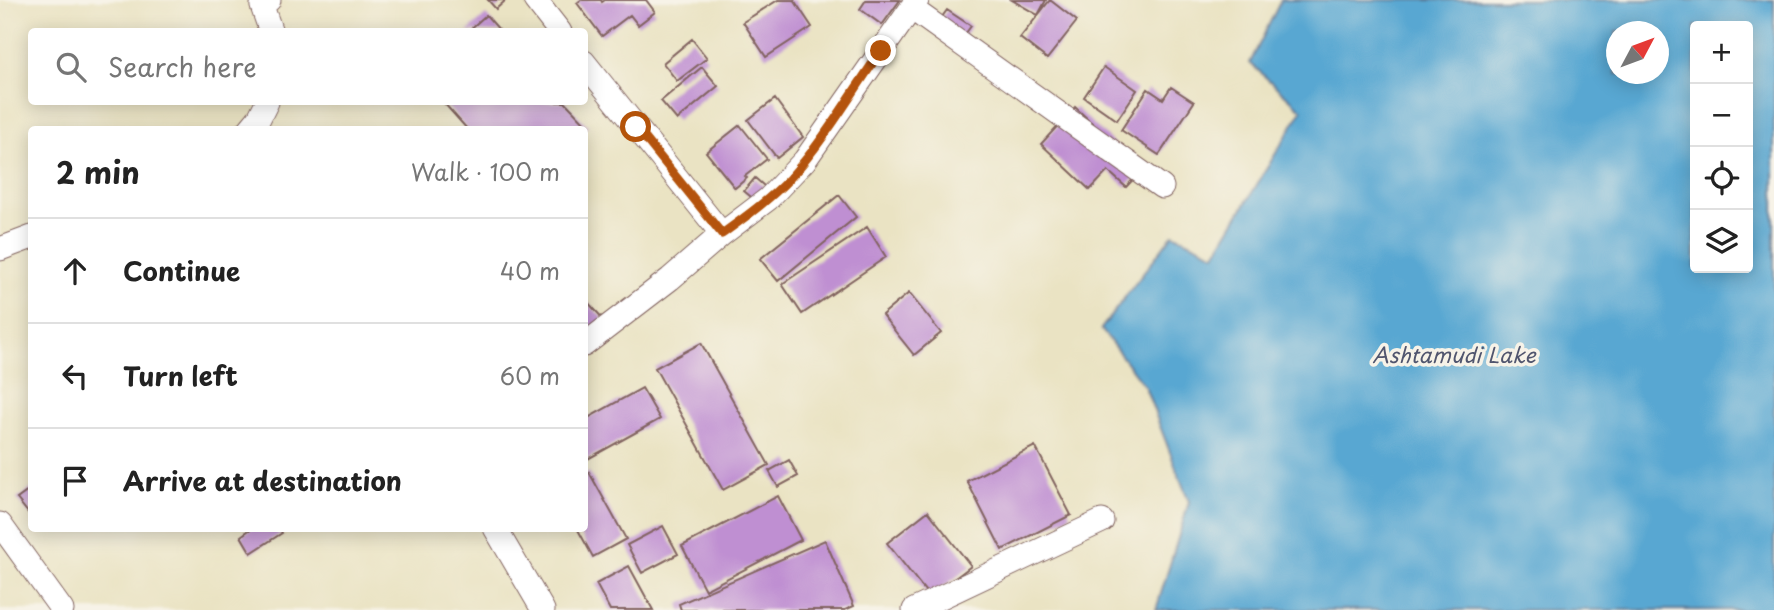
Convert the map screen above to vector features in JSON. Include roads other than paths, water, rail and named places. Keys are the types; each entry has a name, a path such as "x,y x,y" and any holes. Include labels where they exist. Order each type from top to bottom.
{"street":[{"path":"535,0 557,28"},
{"path":"263,2 270,28"},
{"path":"588,342 768,199 806,160 914,4 1162,187"},
{"path":"588,67 722,234"},
{"path":"252,126 266,105"},
{"path":"0,249 28,238"},
{"path":"914,610 1102,521"},
{"path":"0,524 53,607"},
{"path":"497,532 542,610"}],"water":[{"name":"Ashtamudi Lake","path":"1281,0 1774,0 1774,610 1156,610 1189,502 1145,387 1101,329 1173,234 1215,254 1302,110 1250,63"}]}
